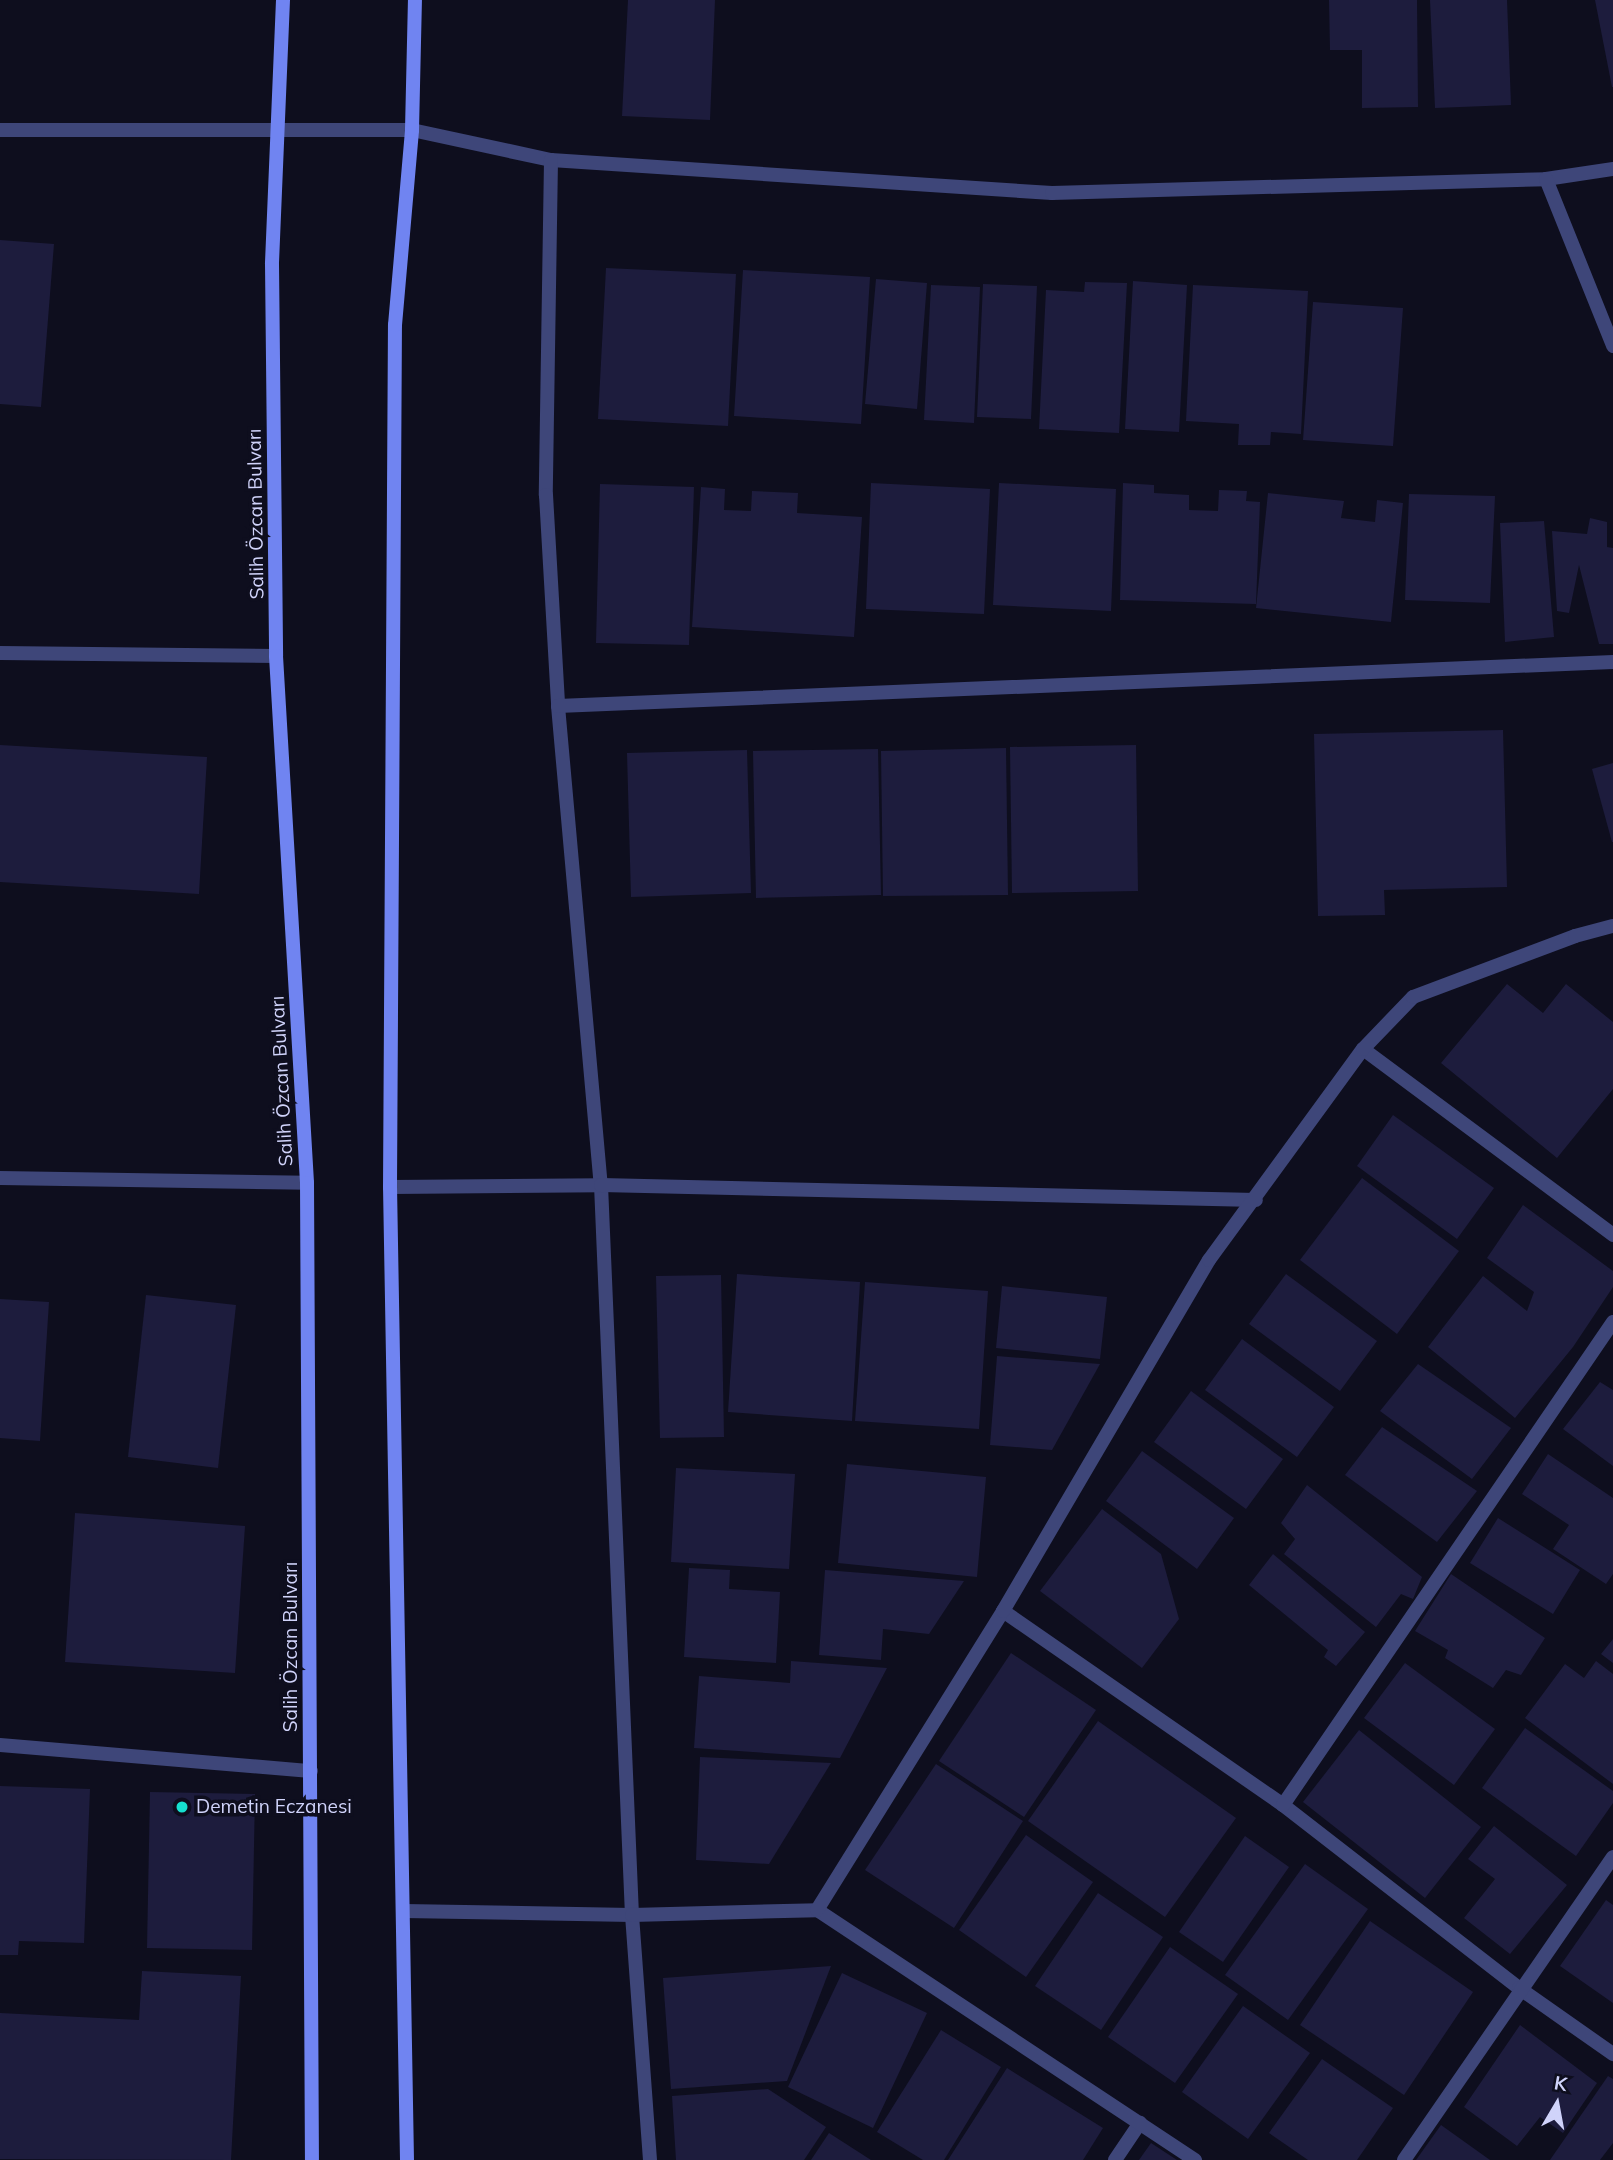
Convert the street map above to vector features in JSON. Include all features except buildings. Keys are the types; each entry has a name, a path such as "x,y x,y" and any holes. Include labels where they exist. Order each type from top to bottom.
{"main road":[{"name":"Salih Özcan Bulvarı","path":"283,0 272,264 276,656 307,1183 312,2160"},
{"path":"407,2160 390,1187 395,325 412,130 415,0"}],"street":[{"path":"0,130 412,130 551,160 1052,193 1546,179 1613,169"},
{"path":"551,160 546,495 558,706 601,1185 632,1915 650,2160"},
{"path":"1546,179 1613,346"},
{"path":"0,653 276,656"},
{"path":"558,706 1613,663"},
{"path":"817,1910 1003,1611 1209,1261 1256,1200 1363,1049 1413,997 1574,936 1613,926"},
{"path":"1363,1049 1613,1235"},
{"path":"0,1178 307,1183"},
{"path":"390,1187 601,1185 1256,1200"},
{"path":"1283,1805 1613,1322"},
{"path":"1003,1611 1283,1805 1519,1988 1613,2054"},
{"path":"0,1745 311,1772"},
{"path":"1404,2160 1519,1988 1613,1857"},
{"path":"404,1911 632,1915 817,1910 1195,2160"},
{"path":"1115,2160 1140,2123"}],"place":[{"name":"Demetin Eczanesi","path":"182,1807"}]}
